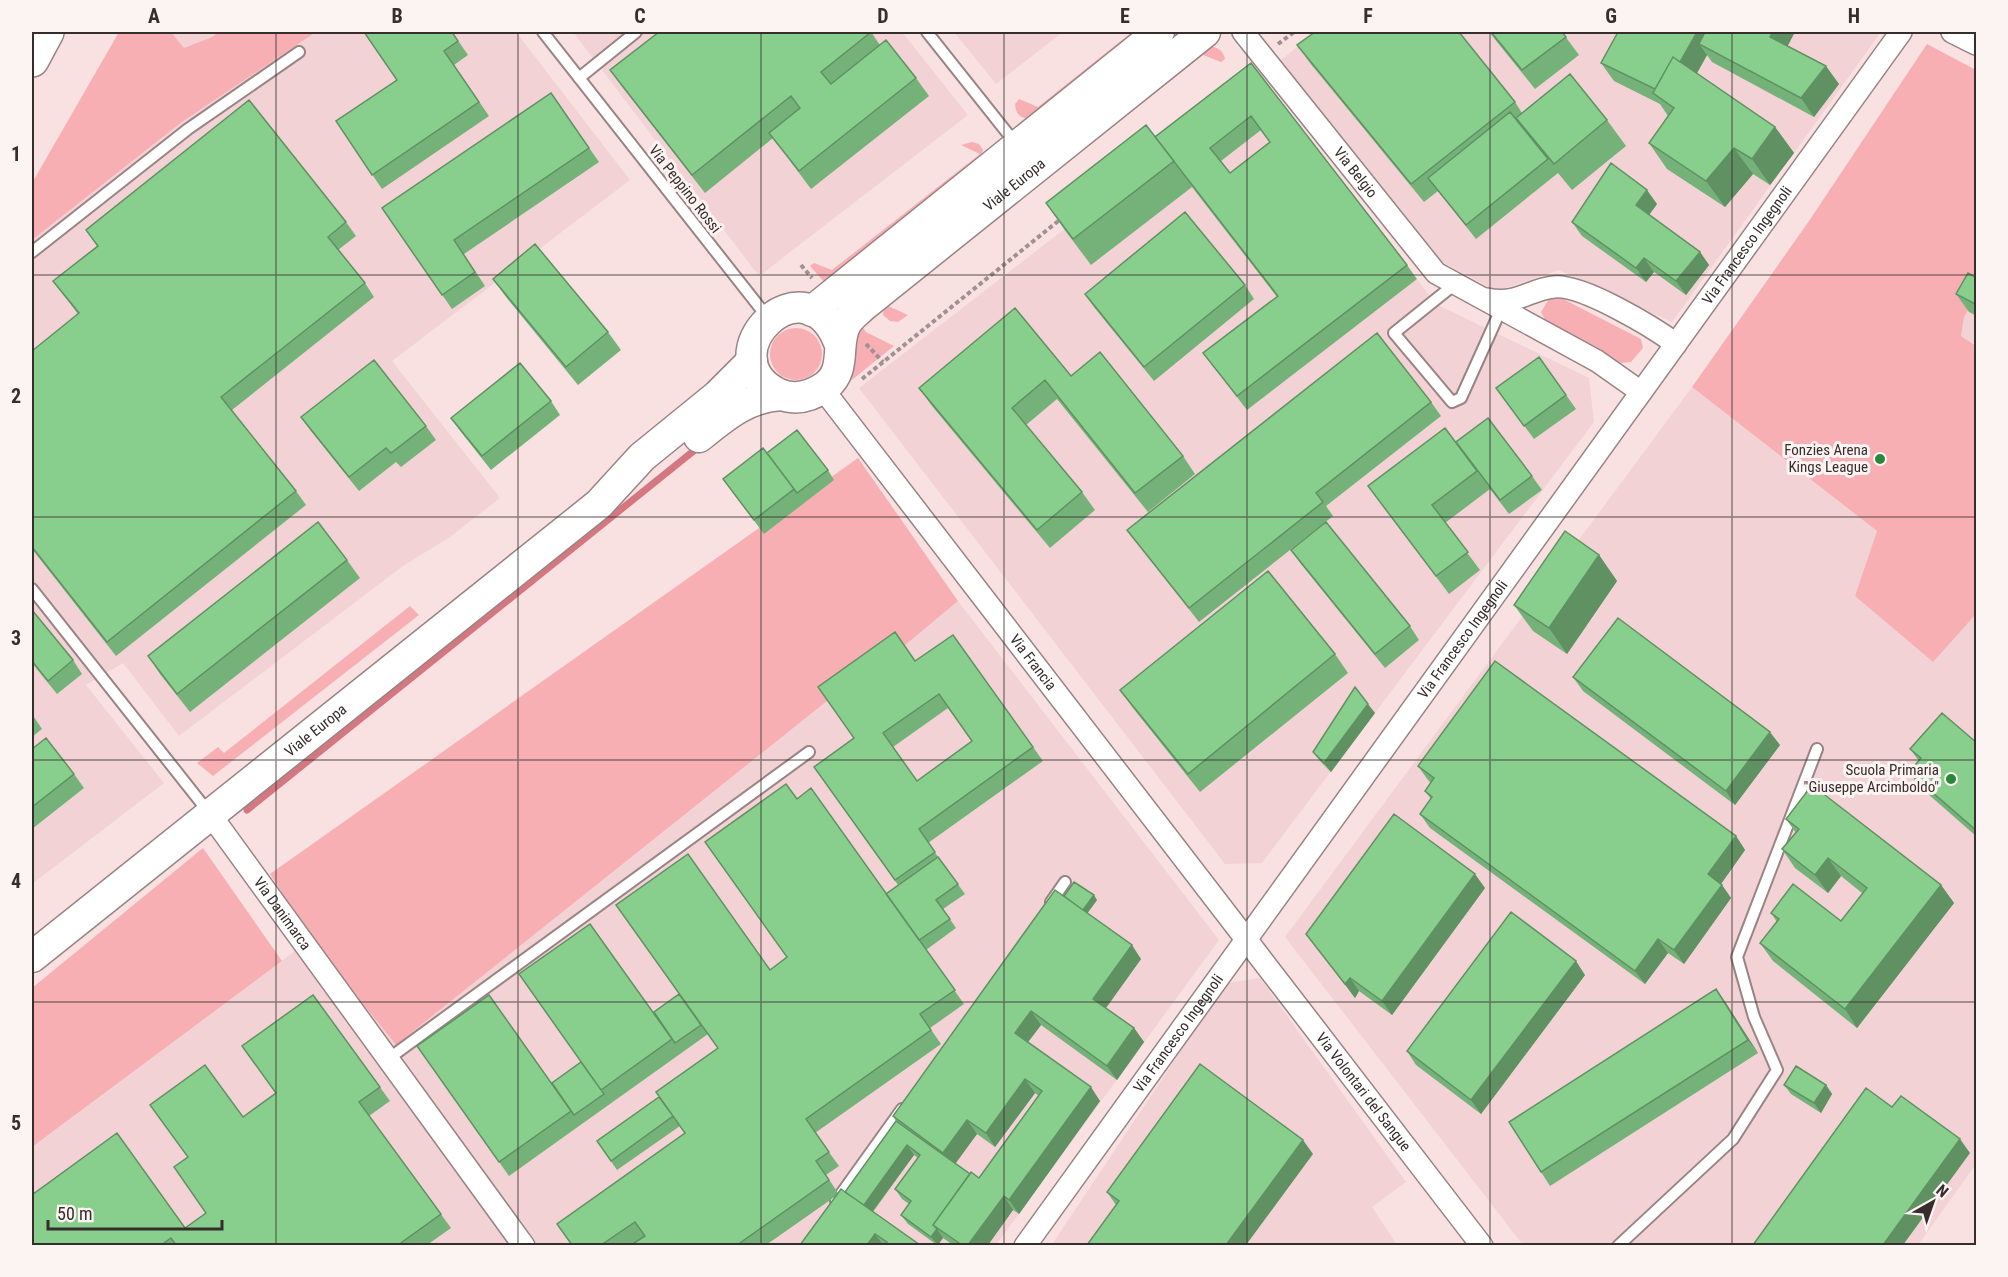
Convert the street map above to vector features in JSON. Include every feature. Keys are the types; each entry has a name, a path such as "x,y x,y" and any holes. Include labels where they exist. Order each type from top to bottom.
{"highway":[{"path":"32,60 47,32"}],"street":[{"name":"Viale Europa","path":"812,311 1159,32"},
{"name":"Viale Europa","path":"32,957 600,504 653,472 730,412 764,396 781,395 797,398 828,395 837,371 840,345 847,322 863,306 1205,32"},
{"name":"Via Belgio","path":"1243,32 1436,273 1481,298 1503,305 1597,361 1641,392"},
{"name":"Via Francesco Ingegnoli","path":"1025,1245 1901,32"},
{"path":"1952,32 1977,44"},
{"name":"Via Belgio","path":"1503,305 1554,287 1574,289 1650,326 1676,344"},
{"path":"781,395 760,379 753,361 752,345 758,330 768,319 781,311 796,308 812,311 830,324 840,345"},
{"name":"Viale Europa","path":"600,504 642,458 717,396 753,361"},
{"name":"Via Francia","path":"828,395 1244,939"},
{"name":"Via Danimarca","path":"210,814 524,1245"},
{"name":"Via Volontari del Sangue","path":"1244,939 1482,1245"}],"lane":[{"name":"Via Peppino Rossi","path":"543,32 768,319"},
{"path":"579,78 636,32"},
{"path":"927,32 1017,146"},
{"path":"32,252 188,129 299,52"},
{"path":"1455,284 1394,333 1452,402 1461,398 1503,305"},
{"name":"Via Danimarca","path":"32,589 210,814"},
{"path":"1618,1245 1734,1139 1777,1070 1754,1017 1737,957 1817,749"},
{"path":"388,1059 809,752"},
{"path":"1044,911 1065,882"},
{"path":"831,1207 907,1102"}],"path":[{"path":"1263,57 1294,32"},
{"path":"828,395 1068,213"}],"shaded area":[{"path":"119,32 171,32 184,48 212,37 218,32 316,32 182,122 32,240 32,183"},
{"path":"171,32 218,32 212,37 184,48"},
{"path":"316,32 516,32 630,180 392,361 500,498 450,537 403,566 179,736 123,663 86,685 164,783 32,884 32,240 182,122"},
{"path":"573,32 902,32 968,115 759,276"},
{"path":"954,32 1063,32 996,84"},
{"path":"1132,32 1141,32 1031,119 1021,117 1016,111 1015,104 1019,99 1038,107"},
{"path":"1315,32 1881,32 1672,322 1559,270 1496,291 1439,260 1280,61"},
{"name":"Fonzies Arena Kings League","path":"1927,44 1976,70 1976,297 1964,317 1961,336 1976,346 1976,614 1933,662 1855,596 1877,531 1692,387 1809,221"},
{"path":"1206,46 1218,49 1225,59 1221,62 1203,55 888,306 908,315 898,322 890,321 883,315 884,304"},
{"path":"1261,77 1436,304 1589,378 1594,422 1262,863 1225,864 859,388"},
{"path":"972,142 979,144 983,150 981,156 825,283 810,266 814,263 832,270 980,154 961,145"},
{"path":"1976,297 1976,346 1961,336 1964,317"},
{"path":"1561,298 1641,339 1643,348 1631,362 1621,363 1547,324 1541,312 1549,299"},
{"path":"859,322 866,332 894,346 843,387"},
{"path":"796,328 806,330 814,336 820,344 822,354 820,364 814,372 806,378 796,380 786,378 778,372 772,364 770,354 772,344 778,336 786,330"},
{"path":"1692,387 1877,531 1855,596 1932,661 1976,614 1976,1164 1918,1245 1523,1245 1285,937"},
{"path":"858,458 958,601 904,646 827,701 396,1045 311,939 270,874"},
{"path":"958,601 1219,940 996,1245 32,1246 32,1147 311,939 396,1045 827,701 904,646"},
{"path":"410,606 419,615 213,776 197,763 218,747 224,753"},
{"path":"203,848 282,961 32,1147 32,988"},
{"path":"1260,978 1406,1182 1372,1207 1397,1245 1051,1246 1226,983"}],"building":[{"path":"364,32 452,32 458,41 444,51 479,102 372,175 336,121 397,80"},
{"path":"659,32 871,32 821,72 831,84 886,40 916,78 799,171 769,133 800,108 791,96 692,175 610,70"},
{"path":"1315,32 1459,32 1515,102 1411,184 1297,45"},
{"path":"1491,32 1562,32 1566,37 1522,70"},
{"path":"1618,32 1697,32 1680,62 1673,57 1655,89 1601,63"},
{"path":"1705,32 1773,32 1770,37 1826,66 1801,98 1699,44"},
{"path":"1673,57 1775,127 1752,159 1734,148 1706,181 1649,143 1674,108 1653,93"},
{"path":"1251,63 1407,265 1237,396 1203,353 1278,296 1155,137","holes":["1251,116 1270,142 1230,173 1210,148"]},
{"path":"1570,74 1607,120 1554,164 1516,118"},
{"path":"551,93 589,148 454,240 475,272 442,295 382,208"},
{"path":"249,100 346,222 328,237 365,283 221,397 296,491 107,642 32,547 32,351 79,313 53,281 98,246 86,230"},
{"path":"1510,112 1548,159 1466,225 1428,178"},
{"path":"1146,125 1174,161 1073,239 1046,203"},
{"path":"1611,163 1647,190 1636,205 1700,252 1676,281 1644,258 1636,268 1572,222"},
{"path":"1185,212 1245,285 1144,367 1085,294"},
{"path":"535,244 608,332 566,367 493,279"},
{"path":"1968,273 1977,278 1977,305 1956,294"},
{"path":"1015,308 1071,376 1100,352 1183,456 1135,493 1045,380 1012,408 1082,492 1037,530 919,388"},
{"path":"1377,333 1431,402 1316,493 1323,502 1189,608 1127,530"},
{"path":"1539,357 1566,395 1524,426 1496,388"},
{"path":"374,360 426,426 391,453 386,448 349,477 301,417"},
{"path":"520,363 551,401 482,456 451,418"},
{"path":"1488,418 1532,476 1500,500 1456,442"},
{"path":"1445,428 1477,471 1432,505 1468,552 1436,576 1368,486"},
{"path":"797,430 828,470 797,493 767,453"},
{"path":"763,448 794,489 754,520 723,479"},
{"path":"318,522 347,560 177,694 148,656"},
{"path":"1326,522 1410,626 1375,654 1291,550"},
{"path":"1565,531 1599,555 1549,628 1514,605"},
{"path":"1268,571 1335,654 1188,774 1120,690"},
{"path":"32,610 73,660 48,681 32,661"},
{"path":"1618,618 1770,732 1726,791 1573,677"},
{"path":"895,632 915,661 953,635 1033,747 919,829 935,852 895,880 814,767 854,738 818,687","holes":["939,694 972,741 917,781 883,733"]},
{"path":"1495,661 1736,836 1708,874 1722,885 1674,950 1658,939 1635,971 1420,814 1432,797 1425,791 1434,778 1418,766"},
{"path":"1355,687 1368,704 1324,763 1313,752"},
{"name":"Scuola Primaria \"Giuseppe Arcimboldo\"","path":"1942,713 1977,743 1977,831 1909,772 1921,758 1910,749"},
{"path":"46,738 74,774 32,807 32,749"},
{"path":"786,784 797,799 811,788 955,990 920,1014 931,1030 806,1119 829,1152 816,1161 829,1180 737,1245 631,1245 645,1236 635,1222 601,1245 572,1245 557,1224 685,1133 656,1092 718,1048 616,905 688,854 770,970 787,957 705,842"},
{"path":"1812,785 1941,885 1845,1009 1760,943 1779,919 1771,913 1793,884 1841,921 1867,888 1828,858 1815,875 1782,849 1799,829 1786,819"},
{"path":"1394,814 1475,874 1382,1001 1350,978 1345,984 1306,934"},
{"path":"938,857 958,884 936,900 950,919 919,940 886,894"},
{"path":"1074,882 1094,895 1083,910 1064,896"},
{"path":"1055,890 1132,945 1093,999 1134,1028 1107,1066 1031,1011 1015,1033 1091,1087 1009,1200 1004,1196 968,1245 962,1245 933,1225 971,1172 979,1178 1042,1091 1025,1079 986,1133 967,1120 943,1153 893,1116"},
{"path":"1511,912 1576,961 1471,1100 1407,1051"},
{"path":"590,924 672,1039 601,1090 519,974"},
{"path":"1716,989 1748,1040 1541,1172 1509,1122"},
{"path":"679,994 701,1025 675,1043 654,1012"},
{"path":"313,995 380,1087 359,1102 441,1214 398,1245 176,1245 171,1238 161,1245 32,1245 32,1195 117,1133 185,1228 206,1213 174,1167 188,1157 150,1105 205,1065 243,1117 276,1093 242,1046"},
{"path":"489,995 571,1111 499,1162 417,1046"},
{"path":"581,1062 604,1094 574,1115 552,1083"},
{"path":"1200,1064 1303,1140 1226,1245 1087,1245 1119,1201 1107,1192"},
{"path":"1796,1066 1826,1085 1814,1103 1784,1085"},
{"path":"1866,1088 1892,1107 1901,1096 1960,1139 1883,1245 1753,1245"},
{"path":"659,1097 673,1116 611,1161 597,1141"},
{"path":"896,1121 970,1174 933,1225 937,1229 931,1237 901,1215 911,1201 895,1189 920,1155 907,1145 864,1205 845,1192"},
{"path":"841,1189 920,1245 884,1245 887,1242 875,1234 867,1245 800,1245"}],"waterway":[{"path":"247,810 701,445"}],"place":[{"name":"Fonzies Arena Kings League","path":"1880,459"},
{"name":"Scuola Primaria \"Giuseppe Arcimboldo\"","path":"1951,779"}]}
